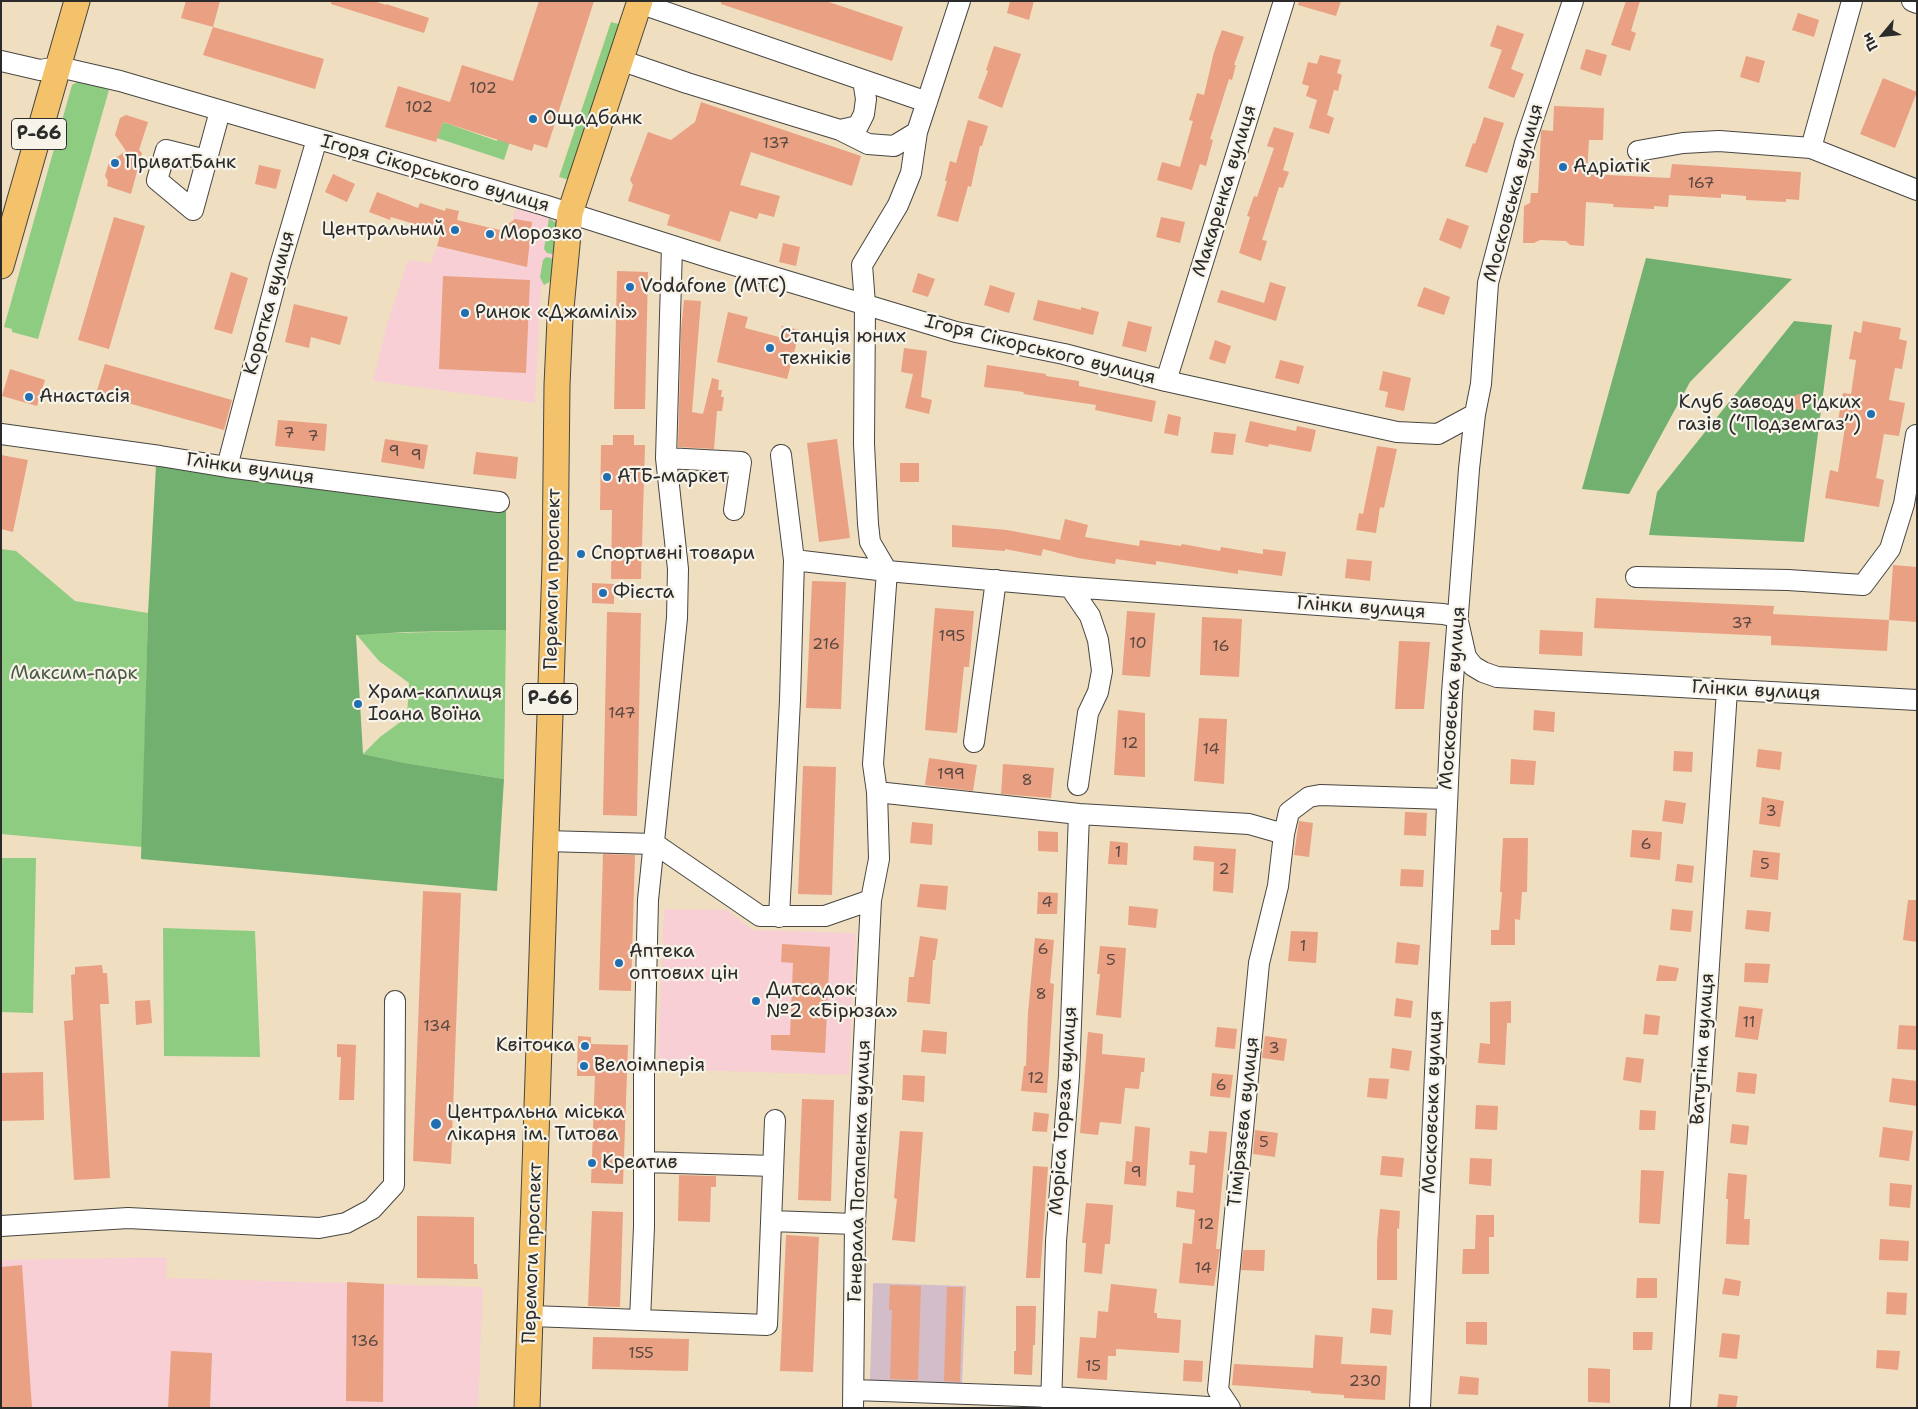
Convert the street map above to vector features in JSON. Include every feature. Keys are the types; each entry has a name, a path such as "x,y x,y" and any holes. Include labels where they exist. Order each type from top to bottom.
{"main road":[{"name":"Р-66","path":"1,266 77,1"},
{"name":"Перемоги проспект","path":"527,1408 555,564 556,385 560,319 570,213 640,2"}],"street":[{"path":"887,571 870,542 868,524 864,444 865,304 862,264 898,205 911,173 917,132 960,1"},
{"name":"Макаренка вулиця","path":"1166,381 1284,1"},
{"name":"Московська вулиця","path":"1420,1408 1446,799 1457,617 1475,414 1481,384 1488,283 1525,144 1573,1"},
{"path":"1812,148 1852,1"},
{"path":"1912,1 1917,3"},
{"path":"640,2 927,102"},
{"path":"620,60 687,83 840,130 868,144 894,146 917,132"},
{"name":"Ігоря Сікорського вулиця","path":"1,61 40,70 59,67 120,81 570,213 956,332 1064,354 1166,381 1396,432 1438,434 1475,414"},
{"path":"840,130 858,126 864,114 866,99 863,80"},
{"path":"206,160 220,111"},
{"name":"Коротка вулиця","path":"227,467 280,265 316,139"},
{"path":"1638,151 1683,143 1719,141 1812,148 1917,190"},
{"path":"640,1320 644,1228 644,1069 648,900 677,618 678,569 666,458 672,246"},
{"name":"Глінки вулиця","path":"1,434 150,454 227,467 499,502"},
{"path":"1636,577 1788,580 1863,585 1890,549 1904,504 1916,435"},
{"path":"779,917 790,700 794,560 780,455"},
{"path":"666,458 741,462 734,510"},
{"name":"Глінки вулиця","path":"794,560 887,571 1070,587 1443,614 1457,617 1466,657 1482,672 1497,677 1917,700"},
{"name":"Генерала Потапенка вулиця","path":"853,1399 855,1224 871,900 879,859 877,792 873,764 887,571"},
{"path":"974,742 996,580"},
{"path":"1070,587 1090,616 1098,640 1102,671 1098,692 1088,713 1078,785"},
{"name":"Ватутіна вулиця","path":"1680,1408 1727,690"},
{"path":"877,792 1079,814 1249,824 1284,834"},
{"name":"Тімірязєва вулиця","path":"1230,1408 1218,1390 1259,963 1278,886 1284,834 1289,812 1309,797 1320,795 1446,799"},
{"name":"Моріса Тореза вулиця","path":"1051,1402 1056,1241 1069,1076 1079,814"},
{"path":"545,841 655,844 760,916 824,916 871,900"},
{"path":"1,1226 128,1218 319,1228 346,1224 372,1209 394,1185 395,1001"},
{"path":"531,1316 767,1325 775,1120"},
{"path":"645,1162 773,1166"},
{"path":"771,1221 855,1224"},
{"path":"853,1399 1051,1402 1224,1408"}],"shaded area":[{"name":"Ринок «Джамілі»","path":"515,208 552,219 556,221 559,229 551,281 541,286 535,403 373,381 386,328 408,260 431,263 437,246 506,262"},
{"name":"Дитсадок №2 «Бірюза»","path":"664,909 727,910 753,930 856,933 849,1075 657,1069"},
{"path":"167,1257 166,1278 483,1287 478,1408 1,1408 1,1260"},
{"path":"873,1283 966,1286 962,1384 870,1380"}],"green space":[{"path":"611,22 622,25 570,180 559,177"},
{"path":"79,81 109,90 38,339 12,332 12,329 4,327 72,85"},
{"path":"443,122 497,141 498,137 510,141 504,160 437,138"},
{"path":"549,218 559,225 554,253 552,254 547,253 544,249"},
{"path":"546,257 551,258 554,262 551,281 544,285 540,277 543,260"},
{"path":"1646,258 1792,279 1690,382 1629,494 1582,489"},
{"path":"1794,321 1832,325 1804,542 1649,535 1657,492"},
{"path":"156,465 506,510 506,630 356,635 363,754 405,763 504,779 497,891 141,859 148,613"},
{"name":"Максим-парк","path":"1,549 16,551 75,601 148,613 142,847 1,834"},
{"path":"506,630 504,779 405,763 363,754 380,737 407,717 409,683 379,661 356,634"},
{"path":"1,858 36,858 33,1013 1,1012"},
{"path":"163,928 255,931 260,1057 164,1056"}],"building":[{"path":"186,1 220,1 213,27 181,18"},
{"path":"331,1 374,1 429,18 424,33 331,4"},
{"path":"539,1 594,1 547,148 534,144 532,151 443,122 436,142 385,127 398,86 450,102 462,65 513,81"},
{"path":"721,1 826,1 903,27 892,61 721,4"},
{"path":"1010,1 1034,1 1029,20 1007,13"},
{"path":"1299,1 1341,1 1336,16 1298,5"},
{"path":"1626,1 1640,1 1631,31 1636,33 1630,51 1611,45"},
{"path":"1798,13 1819,20 1814,37 1792,30"},
{"path":"1497,25 1524,34 1511,69 1524,74 1514,98 1488,88 1502,50 1490,46"},
{"path":"213,27 324,59 315,89 203,55"},
{"path":"1222,30 1244,37 1234,65 1236,65 1232,80 1229,79 1210,139 1213,140 1206,166 1200,164 1192,190 1157,180 1162,162 1180,167 1193,121 1189,120 1197,93 1204,95 1214,52"},
{"path":"994,46 1021,54 1002,108 978,98 988,71 986,70"},
{"path":"1586,49 1607,55 1601,76 1580,69"},
{"path":"1320,55 1341,60 1337,73 1342,75 1338,91 1334,90 1327,115 1334,118 1329,134 1309,128 1317,100 1306,96 1309,86 1302,84 1308,62 1317,64"},
{"path":"1746,56 1765,61 1759,83 1740,77"},
{"path":"1883,78 1917,92 1895,148 1860,134"},
{"path":"701,102 861,156 852,186 751,152 740,185 780,196 774,217 759,213 757,219 730,211 720,242 667,225 670,215 628,201 633,185 630,180 648,132 671,140 695,122"},
{"path":"1554,106 1604,108 1603,140 1589,140 1587,174 1670,178 1672,164 1801,172 1799,200 1786,199 1786,202 1746,200 1746,196 1721,194 1721,198 1669,195 1668,207 1654,206 1654,209 1613,207 1614,204 1586,202 1584,246 1570,245 1566,241 1540,240 1534,243 1523,243 1524,206 1530,203 1531,193 1538,193 1541,132 1542,130 1553,131"},
{"path":"126,115 148,122 139,150 142,153 131,194 107,186 108,181 105,176 109,162 126,151 115,135 120,118"},
{"path":"1484,117 1504,123 1487,173 1465,166"},
{"path":"968,120 988,126 982,146 980,146 971,187 968,186 958,222 937,216 947,181 945,181 950,161 956,163"},
{"path":"1274,127 1294,133 1283,170 1289,172 1283,188 1279,187 1262,240 1267,241 1261,261 1239,253 1250,217 1247,216 1254,196 1257,197 1274,148 1267,146"},
{"path":"259,165 281,170 276,189 255,184"},
{"path":"333,174 355,184 347,202 325,192"},
{"path":"377,192 418,208 420,203 445,211 446,208 459,211 457,220 500,230 515,219 532,222 527,267 437,246 441,232 391,217 390,220 369,212"},
{"path":"114,217 145,226 109,349 78,340"},
{"path":"1161,217 1185,222 1180,243 1156,237"},
{"path":"1447,218 1469,226 1461,249 1439,240"},
{"path":"783,243 800,247 796,266 779,262"},
{"path":"617,271 648,272 645,409 614,409"},
{"path":"231,272 248,278 232,334 214,329"},
{"path":"918,273 935,279 928,297 912,292"},
{"path":"443,276 530,280 526,373 439,369"},
{"path":"1270,282 1286,287 1276,321 1217,302 1221,290 1264,303"},
{"path":"990,285 1015,293 1009,313 984,305"},
{"path":"1424,287 1450,297 1444,315 1417,306"},
{"path":"684,300 701,301 692,412 703,414 712,378 719,380 718,390 722,390 721,397 724,397 722,411 717,411 714,449 678,447 681,330"},
{"path":"1038,300 1081,310 1081,307 1099,312 1093,335 1033,320"},
{"path":"294,304 348,317 340,345 311,337 309,348 285,342"},
{"path":"728,312 748,317 745,328 779,337 782,326 800,330 787,379 717,362"},
{"path":"1128,321 1152,327 1146,352 1122,346"},
{"name":"Клуб заводу Рідких газів (“Подземгаз”)","path":"1863,321 1901,328 1899,339 1907,341 1902,369 1895,368 1889,400 1905,403 1899,436 1884,434 1876,478 1884,480 1879,507 1825,498 1830,470 1838,472 1845,427 1837,426 1843,393 1851,394 1856,360 1849,359 1854,331 1861,333"},
{"path":"1215,340 1231,346 1225,364 1209,359"},
{"path":"904,348 927,351 921,397 932,400 929,414 905,408 913,374 901,372"},
{"path":"1280,360 1304,366 1299,384 1275,378"},
{"path":"105,364 232,400 224,430 96,394"},
{"path":"987,365 1079,381 1079,386 1156,401 1152,422 1095,410 1096,405 984,387"},
{"path":"10,369 45,380 37,406 2,396"},
{"path":"1383,371 1411,378 1404,411 1385,407 1388,392 1379,390"},
{"path":"1800,394 1808,402 1800,410 1792,402"},
{"path":"1168,414 1181,417 1178,436 1164,433"},
{"path":"278,420 327,424 325,451 275,446"},
{"path":"1250,421 1296,431 1297,426 1316,430 1311,452 1269,444 1268,447 1245,442"},
{"path":"1214,432 1236,434 1233,455 1211,453"},
{"path":"613,435 634,435 634,445 645,445 641,579 611,579 612,510 600,510 601,445 613,445"},
{"path":"385,439 428,445 424,469 381,462"},
{"path":"837,439 850,538 819,542 807,443"},
{"path":"1377,446 1397,449 1384,508 1380,507 1376,533 1356,530 1359,513 1363,514"},
{"path":"476,452 518,457 516,479 473,474"},
{"path":"1,455 28,460 13,532 1,529"},
{"path":"900,463 919,463 919,482 900,482"},
{"path":"1065,519 1088,525 1085,537 1139,546 1140,540 1181,546 1182,544 1220,551 1221,547 1263,554 1263,549 1286,552 1282,576 1238,570 1238,574 1156,561 1156,565 1116,559 1115,564 1078,558 1043,549 1041,556 1005,549 1005,551 952,547 952,525 1007,530 1060,540"},
{"path":"1347,559 1372,561 1370,581 1345,578"},
{"path":"1893,565 1917,567 1917,622 1889,620"},
{"path":"812,581 846,582 841,709 806,708"},
{"name":"Фієста","path":"592,583 614,584 614,604 592,603"},
{"path":"1596,598 1774,606 1773,614 1889,620 1887,651 1771,645 1771,636 1594,628"},
{"path":"935,608 974,611 969,667 964,667 957,733 925,730"},
{"path":"1127,611 1155,613 1150,677 1122,675"},
{"path":"607,612 641,613 637,816 603,815"},
{"path":"1202,617 1242,619 1239,677 1200,675"},
{"path":"1540,630 1583,632 1582,656 1539,654"},
{"path":"1399,641 1430,642 1424,709 1395,709"},
{"path":"1118,710 1145,713 1145,777 1114,775"},
{"path":"1534,710 1555,712 1554,732 1533,730"},
{"path":"1199,718 1227,719 1224,784 1194,781"},
{"path":"1758,749 1782,752 1780,770 1756,767"},
{"path":"1674,751 1693,752 1692,772 1673,771"},
{"path":"929,758 977,765 973,791 925,785"},
{"path":"1511,759 1536,761 1534,785 1510,784"},
{"path":"1003,764 1054,768 1051,798 1001,794"},
{"path":"803,766 836,767 832,895 798,894"},
{"path":"1762,797 1784,801 1780,827 1759,824"},
{"path":"1665,800 1686,803 1683,824 1662,821"},
{"path":"1405,812 1427,813 1426,836 1404,835"},
{"path":"1299,821 1313,823 1309,857 1294,855"},
{"path":"912,822 933,824 932,845 910,843"},
{"path":"1632,830 1662,832 1660,860 1630,857"},
{"path":"1038,831 1058,832 1058,852 1038,851"},
{"path":"1503,838 1528,838 1527,892 1522,892 1520,920 1515,919 1515,945 1491,945 1491,930 1499,930"},
{"path":"1110,841 1128,843 1127,865 1108,864"},
{"path":"1194,846 1236,849 1233,893 1213,891 1214,862 1193,860"},
{"path":"1753,850 1780,853 1778,880 1750,877"},
{"path":"603,854 635,855 631,991 599,990"},
{"path":"1677,864 1694,866 1692,883 1675,881"},
{"path":"1401,869 1424,870 1423,887 1400,886"},
{"path":"920,884 948,886 946,910 917,907"},
{"path":"423,891 461,893 451,1164 413,1161"},
{"path":"1038,892 1058,893 1057,914 1037,914"},
{"path":"1908,900 1917,900 1917,942 1903,940"},
{"path":"1129,906 1158,909 1156,928 1128,925"},
{"path":"1672,909 1693,911 1691,932 1670,930"},
{"path":"1747,910 1771,912 1769,932 1745,929"},
{"path":"1291,931 1318,932 1316,963 1288,961"},
{"path":"920,936 938,939 935,960 933,960 930,1004 907,1002 909,977 914,977"},
{"path":"1035,938 1054,940 1050,983 1054,984 1047,1093 1021,1091 1024,1066 1026,1066 1028,1013"},
{"path":"1397,942 1420,945 1418,965 1395,963"},
{"path":"782,944 830,947 825,1053 771,1050 771,1035 790,1035 793,963 781,962"},
{"path":"1100,946 1126,948 1121,1018 1096,1015 1100,974 1097,974"},
{"path":"1745,963 1770,964 1768,983 1744,982"},
{"path":"102,965 103,973 107,973 109,1004 100,1004 110,1178 74,1180 64,1021 73,1020 71,975 75,974 75,967"},
{"path":"1659,965 1679,968 1676,981 1656,981"},
{"path":"1396,998 1413,1001 1411,1018 1394,1016"},
{"path":"150,1000 152,1023 136,1025 135,1001"},
{"path":"1511,1001 1511,1023 1507,1023 1505,1065 1478,1063 1480,1043 1490,1044 1490,1002"},
{"path":"1739,1006 1763,1009 1758,1040 1735,1037"},
{"path":"1645,1014 1660,1016 1658,1035 1643,1034"},
{"path":"1899,1025 1917,1026 1917,1050 1897,1049"},
{"path":"1217,1027 1237,1029 1235,1049 1215,1047"},
{"path":"923,1030 947,1032 946,1054 921,1052"},
{"path":"1088,1032 1103,1034 1102,1054 1145,1058 1144,1072 1141,1072 1139,1089 1125,1088 1121,1124 1100,1122 1098,1135 1080,1133"},
{"path":"578,1036 591,1037 591,1044 628,1045 623,1184 591,1183 595,1076 577,1076"},
{"path":"1265,1036 1287,1039 1284,1061 1262,1058"},
{"path":"337,1044 356,1045 354,1100 339,1100 341,1057 337,1057"},
{"path":"1392,1048 1412,1051 1409,1071 1390,1068"},
{"path":"1626,1057 1644,1059 1641,1083 1623,1080"},
{"path":"43,1072 44,1120 1,1121 1,1073"},
{"path":"1738,1072 1757,1074 1755,1094 1736,1092"},
{"path":"1212,1073 1233,1075 1230,1098 1210,1096"},
{"path":"903,1075 925,1076 924,1102 902,1100"},
{"path":"1369,1078 1389,1079 1387,1099 1367,1097"},
{"path":"1892,1078 1917,1081 1917,1106 1889,1102"},
{"path":"802,1099 834,1100 831,1201 798,1200"},
{"path":"1476,1105 1498,1106 1497,1130 1475,1129"},
{"path":"1640,1110 1656,1111 1655,1130 1639,1130"},
{"path":"1034,1112 1049,1114 1047,1132 1032,1131"},
{"path":"1732,1124 1749,1126 1747,1145 1730,1143"},
{"path":"1135,1126 1150,1128 1146,1186 1124,1184 1126,1161 1132,1162"},
{"path":"1883,1127 1913,1131 1909,1161 1879,1157"},
{"path":"1255,1130 1278,1133 1275,1157 1253,1154"},
{"path":"900,1131 923,1132 915,1242 892,1240 897,1199 894,1198"},
{"path":"1209,1131 1227,1132 1216,1249 1220,1249 1214,1286 1179,1283 1183,1243 1192,1244 1195,1210 1176,1207 1177,1191 1193,1193 1195,1165 1189,1165 1190,1151 1207,1153"},
{"path":"1382,1156 1404,1158 1402,1177 1380,1175"},
{"path":"1470,1158 1492,1159 1491,1186 1469,1184"},
{"path":"1033,1166 1048,1167 1040,1278 1026,1278"},
{"path":"1641,1170 1664,1171 1660,1224 1639,1223"},
{"path":"1728,1173 1747,1175 1744,1219 1750,1219 1749,1245 1726,1244"},
{"path":"679,1175 716,1176 716,1187 711,1187 710,1222 678,1221"},
{"path":"1890,1183 1912,1185 1910,1208 1889,1206"},
{"path":"1086,1203 1113,1205 1110,1244 1105,1244 1102,1274 1084,1272 1086,1243 1082,1243"},
{"path":"1380,1209 1400,1211 1399,1229 1397,1228 1397,1280 1377,1280 1377,1243"},
{"path":"592,1211 623,1212 620,1307 588,1306"},
{"path":"1476,1215 1494,1215 1494,1237 1489,1237 1489,1274 1462,1274 1463,1249 1475,1249"},
{"path":"417,1216 474,1217 474,1264 477,1264 478,1279 417,1278"},
{"path":"786,1235 819,1237 813,1372 780,1371"},
{"path":"1880,1239 1909,1241 1908,1261 1879,1260"},
{"path":"1243,1250 1265,1250 1264,1271 1241,1270"},
{"path":"22,1265 32,1408 1,1408 1,1267"},
{"path":"1637,1278 1657,1278 1657,1298 1636,1298"},
{"path":"1725,1278 1741,1281 1739,1296 1722,1294"},
{"path":"347,1282 384,1284 383,1402 346,1401"},
{"path":"1111,1284 1157,1289 1154,1313 1157,1313 1157,1318 1181,1320 1179,1353 1116,1349 1116,1356 1108,1356 1107,1380 1077,1378 1080,1337 1096,1338 1098,1311 1108,1312"},
{"path":"890,1285 921,1286 918,1380 890,1379 892,1310 889,1310"},
{"path":"947,1287 963,1287 960,1382 944,1381"},
{"path":"1887,1292 1907,1293 1906,1315 1886,1314"},
{"path":"1016,1306 1036,1306 1032,1375 1014,1374"},
{"path":"1372,1308 1393,1310 1391,1335 1370,1333"},
{"path":"1466,1322 1487,1322 1487,1345 1466,1344"},
{"path":"1633,1332 1653,1332 1652,1350 1633,1350"},
{"path":"1722,1333 1740,1335 1737,1359 1719,1357"},
{"path":"1315,1335 1343,1337 1341,1364 1387,1366 1385,1400 1344,1398 1344,1395 1311,1393 1311,1391 1232,1385 1234,1364 1313,1368"},
{"path":"593,1337 689,1339 688,1371 592,1369"},
{"path":"1877,1350 1900,1351 1898,1370 1876,1368"},
{"path":"171,1351 212,1353 210,1408 168,1408"},
{"path":"1184,1360 1203,1361 1202,1382 1183,1381"},
{"path":"1588,1368 1610,1369 1610,1403 1588,1402"},
{"path":"1460,1376 1479,1378 1478,1395 1458,1394"},
{"path":"1719,1394 1738,1396 1736,1408 1717,1408"}],"place":[{"name":"Ощадбанк","path":"533,119"},
{"name":"ПриватБанк","path":"115,163"},
{"name":"Адріатік","path":"1563,167"},
{"name":"Центральний","path":"455,230"},
{"name":"Морозко","path":"490,234"},
{"name":"Vodafone (МТС)","path":"630,287"},
{"name":"Ринок «Джамілі»","path":"465,313"},
{"name":"Станція юних техніків","path":"770,348"},
{"name":"Анастасія","path":"29,397"},
{"name":"Клуб заводу Рідких газів (“Подземгаз”)","path":"1871,414"},
{"name":"АТБ-маркет","path":"607,477"},
{"name":"Спортивні товари","path":"581,554"},
{"name":"Фієста","path":"603,593"},
{"name":"Храм-каплиця Іоана Воїна","path":"358,704"},
{"name":"Аптека оптових цін","path":"619,963"},
{"name":"Дитсадок №2 «Бірюза»","path":"756,1001"},
{"name":"Квіточка","path":"585,1046"},
{"name":"Велоімперія","path":"584,1066"},
{"name":"Центральна міська лікарня ім. Титова","path":"436,1124"},
{"name":"Креатив","path":"592,1163"}]}
